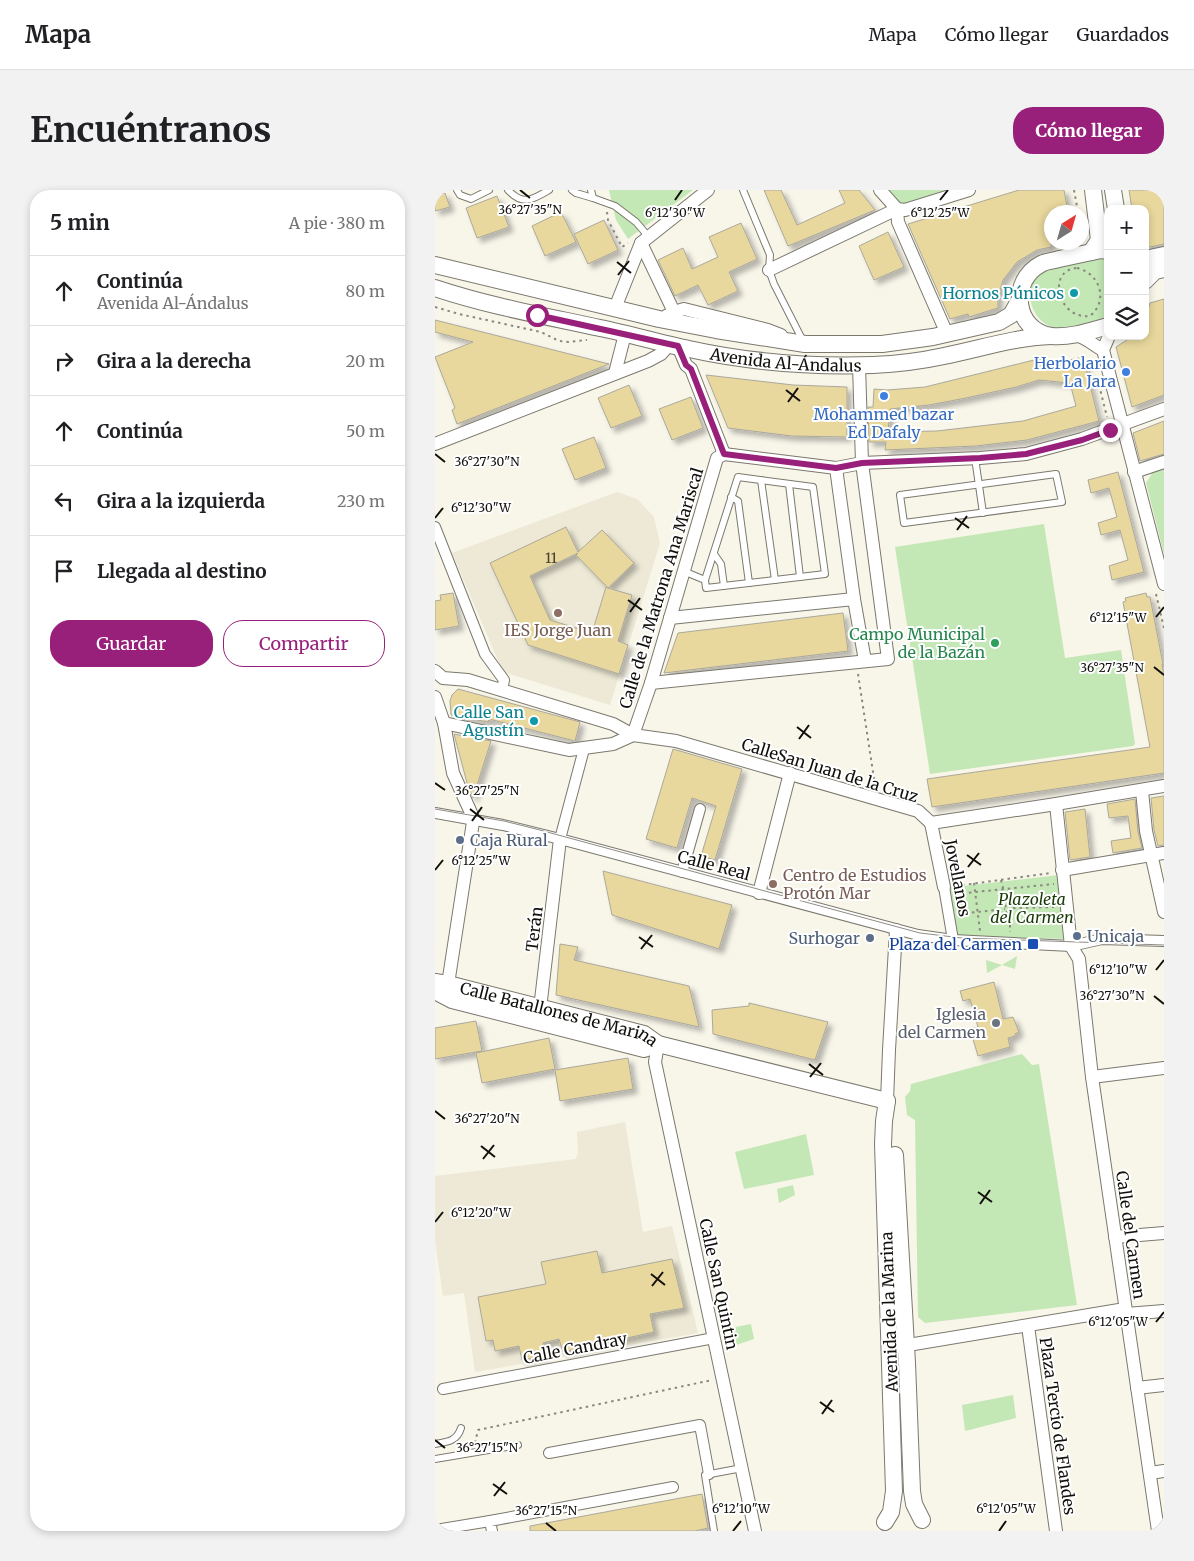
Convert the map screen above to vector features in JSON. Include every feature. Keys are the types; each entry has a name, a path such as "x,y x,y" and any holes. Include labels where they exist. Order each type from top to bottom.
{"street":[{"path":"615,308 644,237 708,190"},
{"path":"880,190 897,209 898,222 947,334"},
{"path":"769,270 897,209 905,210 969,190"},
{"path":"1051,336 1031,326 1024,317 1019,301 1021,284 1027,275 1041,263 1100,252 1093,190"},
{"path":"1113,190 1115,205"},
{"path":"644,237 667,316"},
{"path":"1149,258 1164,255"},
{"name":"Avenida Al-Ándalus","path":"435,265 615,308 667,316 716,330 805,344 890,343 947,334 999,322 1011,315 1019,301"},
{"path":"1149,277 1155,271 1164,269"},
{"name":"Avenida Al-Ándalus","path":"435,288 465,298 674,345 764,360 859,365 884,364 925,359 1013,340 1075,335 1104,327"},
{"path":"615,373 625,334"},
{"path":"1075,335 1089,339 1103,350"},
{"path":"1107,340 1103,350 1164,584"},
{"path":"435,444 661,354 674,345 686,365 691,369 724,454 836,468 862,463 1026,454 1082,440 1164,409"},
{"path":"691,369 696,355 702,351"},
{"path":"651,683 888,659 862,463 859,365"},
{"name":"Calle de la Matrona Ana Mariscal","path":"633,735 651,683 717,458 724,454"},
{"path":"1134,472 1164,462"},
{"path":"836,468 854,599 860,661"},
{"path":"435,528 485,654 504,680 502,691"},
{"path":"670,618 854,599"},
{"path":"435,671 443,678 468,680 613,724 633,735"},
{"path":"435,697 444,723 453,773 473,819 443,989"},
{"path":"444,723 569,750 613,744 633,735"},
{"name":"CalleSan Juan de la Cruz","path":"633,735 676,741 790,773 918,811 931,823 1164,786"},
{"path":"561,839 584,749"},
{"path":"759,893 790,773"},
{"path":"1142,791 1146,831 1158,854 1164,912"},
{"name":"Calle del Carmen","path":"1056,804 1071,946 1079,959 1125,1312 1158,1531"},
{"path":"682,872 699,809"},
{"name":"Calle Real","path":"435,813 473,819 561,839 896,930 953,940 1071,946 1102,939 1164,941"},
{"name":"Jovellanos","path":"931,823 953,940"},
{"name":"Terán","path":"539,1015 561,839"},
{"path":"1062,870 1158,854"},
{"name":"Avenida de la Marina","path":"883,1527 891,1512 894,1491 898,1348 894,1144 892,1120 887,1101 896,930"},
{"name":"Calle Batallones de Marina","path":"443,989 539,1015 644,1049 658,1044 887,1101"},
{"name":"Calle San Quintin","path":"658,1044 655,1062 755,1531"},
{"path":"1093,1077 1164,1068"},
{"path":"1115,1237 1164,1233"},
{"path":"898,1348 1125,1312 1164,1310"},
{"name":"Plaza Tercio de Flandes","path":"1028,1326 1056,1531"},
{"name":"Calle Candray","path":"443,1389 714,1338"},
{"name":"Avenida de la Marina","path":"898,1348 914,1504 926,1526"},
{"path":"1137,1388 1164,1385"},
{"path":"549,1453 700,1425 707,1475"},
{"path":"1149,1473 1164,1471"},
{"path":"435,1530 491,1526 673,1487"},
{"path":"883,1527 890,1518 903,1514 916,1516 926,1526"}],"lane":[{"path":"457,190 460,195 471,199 489,190"},
{"path":"508,190 516,198 527,200 549,190"},
{"path":"572,190 615,206 636,222 644,237"},
{"path":"591,190 593,198"},
{"path":"743,190 770,255 769,270 791,320 805,344"},
{"path":"975,458 983,513"},
{"path":"1056,474 1062,502 983,513 904,523 900,494 1056,474"},
{"path":"737,477 789,484 813,487 825,574 707,588 705,580 737,477"},
{"path":"761,480 775,580"},
{"path":"789,484 800,577"},
{"path":"731,497 737,501 749,583"},
{"path":"713,554 721,564 725,586"},
{"path":"683,572 705,580"},
{"path":"435,1444 451,1441 459,1436 461,1428"},
{"path":"435,1459 518,1445"},
{"path":"714,1531 707,1475 742,1468"}],"path":[{"path":"1073,190 1076,205"},
{"path":"606,202 608,220 622,247 644,237"},
{"path":"1068,269 1081,269 1099,285 1101,301 1099,307 1090,316 1078,316 1068,310 1062,301 1060,279 1068,269"},
{"path":"860,661 877,799"},
{"path":"945,891 974,883 1062,870"},
{"path":"1001,880 1007,904 1005,909"},
{"path":"974,883 983,942"},
{"path":"945,891 975,892 1064,884"},
{"path":"1007,904 1013,908 1066,907"},
{"path":"1010,943 1010,912 1013,908"},
{"path":"949,916 1005,909 1010,912"},
{"path":"472,1452 478,1430 722,1378"}],"shaded area":[{"name":"IES Jorge Juan","path":"617,492 637,499 654,517 660,543 610,705 503,672 452,553"},
{"path":"625,1122 643,1232 672,1226 698,1333 475,1372 464,1293 443,1296 435,1241 435,1176 576,1159 578,1153 577,1132"}],"green space":[{"path":"609,190 693,190 628,239 616,220"},
{"path":"888,190 960,190 902,208"},
{"path":"1104,257 1104,319 1075,327 1055,328 1039,318 1034,310 1030,292 1032,283 1044,269 1075,261"},
{"path":"1164,467 1164,554 1146,483 1154,470"},
{"path":"1044,524 1065,658 1121,650 1135,744 1133,746 930,774 895,547"},
{"name":"Plazoleta del Carmen","path":"1059,875 1068,939 954,936 945,888"},
{"path":"1017,956 1015,969 1002,965"},
{"path":"986,960 1002,965 987,973"},
{"path":"1022,1054 1032,1065 1039,1064 1077,1305 925,1323 918,1317 915,1120 907,1115 905,1097 910,1091 911,1084"},
{"path":"806,1134 814,1175 744,1189 735,1152"},
{"path":"793,1185 795,1195 779,1203 777,1189"},
{"path":"751,1324 754,1339 733,1346 730,1328"},
{"path":"1013,1395 1016,1418 965,1431 962,1405"}],"building":[{"path":"764,190 781,190 797,225 845,203 839,190 859,190 875,210 788,246"},
{"path":"1019,190 1064,190 1067,205 1044,205 1044,248 1037,250 1017,262 1003,280 998,297 998,308 969,317 968,314 950,319 908,224"},
{"path":"1129,190 1164,190 1164,244 1149,247 1149,205 1131,205"},
{"path":"445,193 450,207 435,211 435,196"},
{"path":"497,196 509,227 477,238 466,208"},
{"path":"561,212 576,242 545,256 532,226"},
{"path":"604,220 618,250 588,264 574,234"},
{"path":"741,223 757,259 729,272 738,291 708,305 698,285 675,296 658,260 683,248 692,269 718,257 709,237"},
{"path":"888,232 904,267 874,280 859,246"},
{"path":"1164,299 1164,395 1132,407 1116,347 1127,340 1149,340 1150,303"},
{"path":"435,320 609,364 457,424 452,410 455,408 435,357 473,342 435,332"},
{"path":"1083,357 1099,421 1027,440 975,446 885,450 886,442 869,442 868,407 873,407 874,389 887,390 925,387 1038,359 1065,361","holes":["1039,380 1070,383 1076,406 1023,421 937,431 888,432 890,409 929,405 966,398"]},
{"path":"706,375 793,385 847,387 847,437 792,436 728,428"},
{"path":"629,385 642,416 611,428 598,398"},
{"path":"691,397 703,428 672,440 659,409"},
{"path":"1164,421 1164,454 1140,461 1133,433"},
{"path":"594,437 606,468 575,480 562,449"},
{"path":"1118,472 1144,572 1112,580 1109,566 1128,560 1120,530 1101,535 1098,523 1117,517 1109,488 1091,493 1088,480"},
{"path":"566,527 578,552 602,530 634,563 608,588 632,595 618,641 628,645 619,674 528,645 490,563","holes":["578,553 576,555 608,588 606,587 592,633 550,620 530,576"]},
{"path":"453,593 459,626 435,630 435,601 441,600 440,595"},
{"path":"1146,593 1147,597 1150,597 1163,664 1164,773 932,807 927,779 1150,747 1123,602 1126,601 1125,598"},
{"path":"843,613 848,651 664,673 678,633"},
{"path":"458,689 580,722 575,741 489,719 488,722 451,715 450,701 452,695"},
{"path":"454,734 491,741 473,798 467,783"},
{"path":"673,749 742,769 715,860 701,856 716,806 692,798 677,848 646,839"},
{"path":"1164,796 1164,845 1158,846 1154,830 1151,798"},
{"path":"1135,799 1138,832 1142,848 1113,853 1111,841 1131,838 1128,816 1109,818 1107,804"},
{"path":"1085,809 1090,857 1070,860 1065,812"},
{"path":"603,871 732,905 719,949 612,915"},
{"path":"560,944 578,947 574,960 689,986 699,1027 556,995"},
{"name":"Iglesia del Carmen","path":"994,982 1003,1019 1013,1017 1019,1032 1015,1036 1008,1038 1010,1047 978,1056 970,1029 978,1027 970,999 963,1001 960,991"},
{"path":"749,1003 828,1022 815,1060 713,1034 712,1010 749,1006"},
{"path":"476,1021 482,1051 435,1059 435,1028"},
{"path":"549,1038 555,1069 482,1083 476,1053"},
{"path":"628,1058 633,1089 560,1101 555,1070"},
{"path":"597,1251 602,1273 672,1259 684,1308 650,1314 654,1332 563,1352 559,1339 543,1343 545,1356 522,1360 519,1346 495,1351 493,1340 486,1341 478,1297 546,1284 541,1262"},
{"path":"702,1494 708,1528 695,1531 530,1531 530,1526"}],"tram line":[{"path":"435,809 504,821 536,829 920,933 962,938 1164,945"}],"place":[{"name":"Hornos Púnicos","path":"1074,293"},
{"name":"Herbolario La Jara","path":"1126,372"},
{"name":"Mohammed bazar Ed Dafaly","path":"884,396"},
{"name":"IES Jorge Juan","path":"558,613"},
{"name":"Campo Municipal de la Bazán","path":"995,643"},
{"name":"Calle San Agustín","path":"534,721"},
{"name":"Caja Rural","path":"460,840"},
{"name":"Centro de Estudios Protón Mar","path":"773,884"},
{"name":"Unicaja","path":"1077,936"},
{"name":"Surhogar","path":"870,938"},
{"name":"Plaza del Carmen","path":"1033,944"},
{"name":"Iglesia del Carmen","path":"996,1023"}],"route":[{"path":"537,315 678,346 686,365 691,369 724,454 836,468 862,463 1026,454 1082,440 1110,430"}]}
